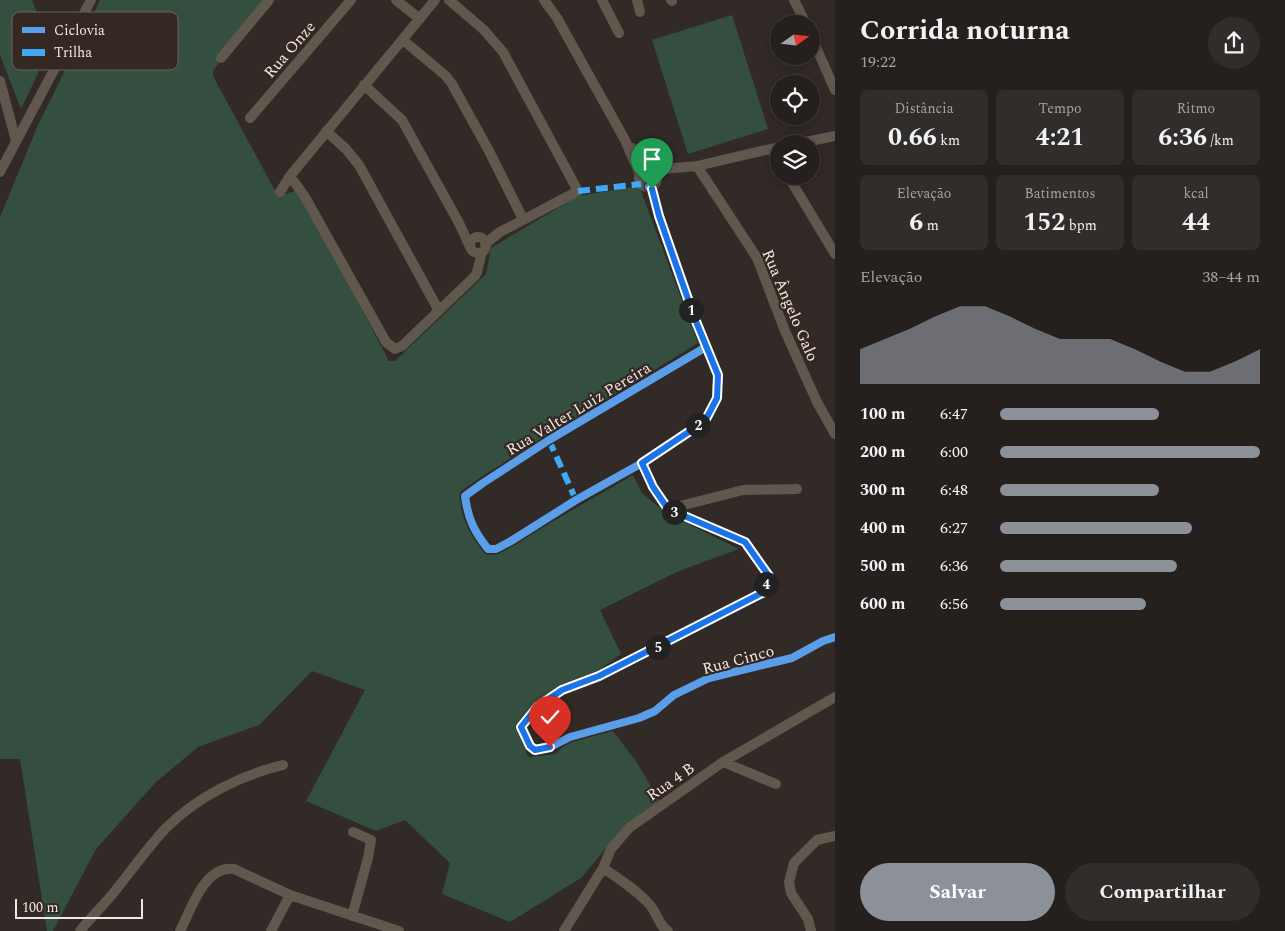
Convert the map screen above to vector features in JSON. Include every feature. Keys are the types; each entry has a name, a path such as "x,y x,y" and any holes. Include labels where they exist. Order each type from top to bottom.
{"street":[{"path":"85,12 91,0"},
{"path":"221,58 269,0"},
{"name":"Rua Onze","path":"250,118 351,0"},
{"path":"396,0 420,19"},
{"path":"280,192 290,176 326,131 435,0"},
{"path":"449,0 484,30 503,52 578,191 478,245"},
{"path":"544,0 557,18 625,140 640,175 641,184 653,184 681,169"},
{"path":"636,0 640,12"},
{"path":"794,0 802,15"},
{"path":"602,1 619,33"},
{"path":"403,40 446,76 452,84 489,151 523,219"},
{"path":"820,56 835,90"},
{"path":"0,172 54,70"},
{"path":"0,81 16,141"},
{"path":"290,176 305,197 386,342 395,349 475,276 478,265 478,245 459,223 402,120 364,85"},
{"path":"8,109 27,120"},
{"path":"326,131 346,149 359,165 438,311"},
{"path":"820,139 835,136"},
{"path":"625,140 656,175 652,189 659,216 706,347 718,375 717,398 705,421 642,463 653,487 668,509 743,490 797,489"},
{"path":"640,175 643,170 681,169 770,149"},
{"name":"Rua Ângelo Galo","path":"697,166 757,258 785,331 817,402 835,434"},
{"path":"793,185 835,254"},
{"name":"Rua Valter Luiz Pereira","path":"642,463 496,549 488,549 475,533 468,514 466,496 483,483 549,440 706,347"},
{"name":"Rua Cinco","path":"668,509 745,542 769,576 764,592 599,676 562,690 537,707 521,727 530,746 535,750 550,747 570,737 639,718 655,711 674,695 709,678 792,658 822,641 835,637"},
{"name":"Rua 4 B","path":"564,931 604,868 611,849 629,828 723,762 835,697"},
{"path":"723,762 776,784"},
{"path":"80,931 166,828 186,812 235,781 260,771 283,765"},
{"path":"352,916 371,840 353,832"},
{"path":"810,931 808,919 791,893 789,882 794,863 817,840 835,836"},
{"path":"180,931 204,883 216,871 227,868 234,869 290,895 399,931"},
{"path":"604,868 634,890 651,906 664,929 668,931"},
{"path":"271,931 290,895"},
{"path":"362,931 367,921"}],"green space":[{"path":"0,0 32,0 36,12 12,12 12,70 40,70 21,109 0,55"},
{"path":"100,0 266,0 213,71 213,76 278,196 299,190 389,361 395,361 486,274 491,248 578,196 639,186 698,343 481,477 460,492 462,511 470,532 486,553 498,553 633,475 642,493 666,513 739,549 679,571 600,610 621,654 597,672 558,686 534,705 518,724 527,755 530,757 555,754 571,739 612,730 636,761 660,802 607,847 581,878 510,922 442,894 450,863 405,820 376,831 306,801 365,690 312,671 259,725 198,747 155,783 96,849 53,931 47,931 20,759 0,759 0,217 38,125 65,70 178,70 178,12 94,12"},
{"path":"732,15 768,129 688,154 652,40"}],"marked path":[{"path":"578,191 641,184"},
{"path":"549,440 576,500"}],"cycle path":[{"path":"649,187 652,189 659,217 695,319 718,375 717,398 705,421 642,463 576,500 511,541 496,549 488,549 472,524 465,496 549,440 706,347"},
{"path":"642,463 653,487 668,509 745,542 769,576 764,593 599,676 562,690 537,707 521,727 530,746 535,749 550,747 570,737 639,718 655,711 674,695 709,678 792,658 823,641 835,637"}],"route":[{"path":"550,747 535,750 530,746 521,727 537,707 562,690 599,676 628,662 764,592 769,576 745,542 668,509 653,487 642,463 705,421 717,398 718,375 695,319 659,216 652,189"}]}
